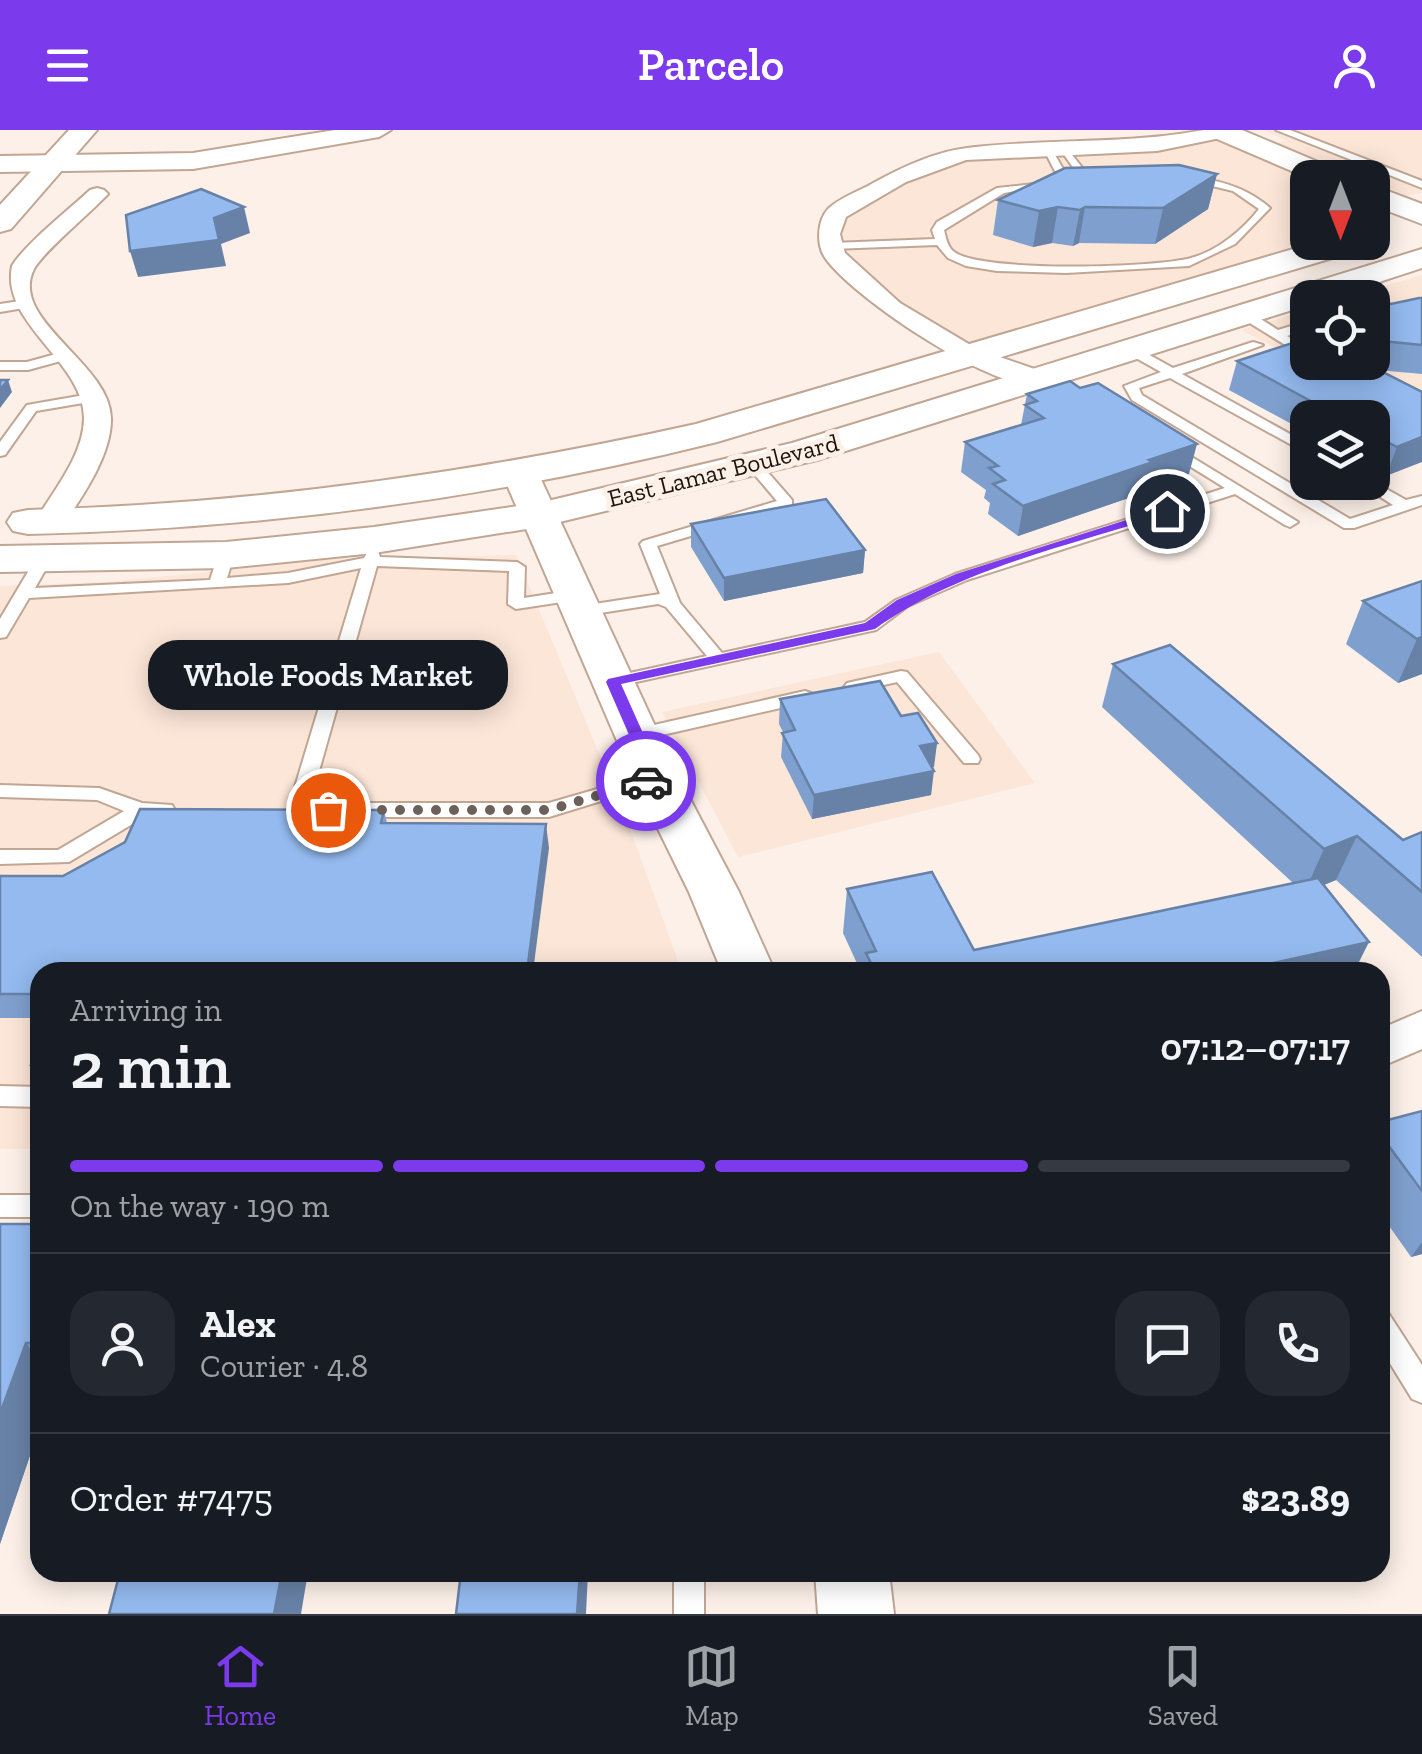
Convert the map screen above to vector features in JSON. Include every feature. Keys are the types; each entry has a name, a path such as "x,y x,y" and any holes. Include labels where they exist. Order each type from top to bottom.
{"main road":[{"path":"0,223 84,130"},
{"path":"1225,131 1291,160"},
{"path":"3,168 32,142"},
{"path":"1390,203 1422,218"},
{"path":"1390,231 1422,218"},
{"name":"East Lamar Boulevard","path":"29,559 178,516 520,473 704,434 982,342 1290,258"},
{"name":"East Lamar Boulevard","path":"1390,281 1422,258"},
{"name":"East Lamar Boulevard","path":"0,522 29,559 222,570 374,550 754,465 1047,383 1131,350 1251,330 1290,319"}],"street":[{"path":"3,168 193,161 379,130"},
{"path":"1047,383 982,342 891,308 834,255 829,234 836,214 871,192 966,154 1157,144 1225,131"},
{"path":"29,559 90,448 98,420 96,397 62,356 30,330 10,306 22,268 97,194"},
{"path":"858,280 941,308"},
{"path":"982,342 1047,383"},
{"path":"520,473 636,735 745,962"},
{"path":"1390,1044 1422,1029"},
{"path":"853,1582 856,1614"}],"lane":[{"path":"1281,130 1422,184"},
{"path":"1056,149 1089,183"},
{"path":"1056,149 1067,184"},
{"path":"1200,180 1237,189 1265,208 1218,250 1189,263 994,268 955,258 941,242 941,224 1001,190 1089,183 1200,180"},
{"path":"832,246 941,242"},
{"path":"1390,309 1422,318"},
{"path":"1290,344 1276,335 1251,330 1131,386 1137,396 1348,525 1422,500"},
{"path":"1276,335 1290,331"},
{"path":"1131,350 1290,440"},
{"path":"0,366 28,366 62,356"},
{"path":"1121,402 1137,396"},
{"path":"0,452 32,408 96,397"},
{"path":"1154,438 1290,522"},
{"path":"718,658 672,604 648,544 788,503 754,465"},
{"path":"613,682 870,626 902,603 961,577 1236,488"},
{"path":"1390,497 1405,506"},
{"path":"656,778 549,810 307,810 374,550 517,567 516,604 660,599 672,604"},
{"path":"0,633 29,559"},
{"path":"636,735 901,676 971,759"},
{"path":"0,790 99,794 140,810 190,810"},
{"path":"0,857 62,858 140,810"},
{"path":"0,1096 30,1097"},
{"path":"0,1206 30,1206"},
{"path":"1390,1334 1414,1359 1422,1390"},
{"path":"688,1582 689,1614"}],"shaded area":[{"path":"1263,130 1422,130 1422,193 1407,196 1390,189 1390,160 1319,160 1276,143 1286,140"},
{"path":"1199,132 1290,171 1290,254 951,352 831,261 818,230 832,206 855,191 917,161 951,150 1120,142"},
{"path":"1422,275 1422,423 1390,407 1390,400 1377,400 1338,380 1390,380 1390,284"},
{"path":"1290,315 1290,355 1241,330"},
{"path":"516,555 625,815 678,962 30,962 30,1149 0,1149 0,586 108,582 335,559"},
{"path":"939,652 1035,783 738,857 662,712"}],"building":[{"path":"1179,165 1217,174 1163,208 1058,207 1039,211 998,200 1065,168"},
{"path":"201,189 244,207 214,218 219,240 130,251 126,215"},
{"path":"1422,298 1422,345 1390,342 1390,304"},
{"path":"1290,344 1290,380 1390,380 1390,376 1422,392 1422,437 1397,447 1390,443 1390,400 1309,400 1237,361"},
{"path":"1070,381 1080,388 1098,383 1197,444 1023,506 993,484 1005,480 989,468 998,466 965,442 1044,418 1025,405 1037,401 1027,394"},
{"path":"826,499 865,550 724,578 691,524"},
{"path":"1422,581 1422,637 1417,639 1363,601"},
{"path":"1170,645 1403,840 1422,832 1422,892 1357,836 1324,849 1113,664"},
{"path":"880,681 901,716 918,713 937,743 920,746 934,771 814,795 782,733 795,730 780,699"},
{"path":"140,809 384,810 381,823 546,824 528,962 30,962 30,994 0,994 0,876 63,876 125,842"},
{"path":"932,872 974,950 1318,878 1369,942 1278,962 870,962 866,953 876,951 847,889"},
{"path":"1422,1111 1422,1191 1390,1148 1390,1119"},
{"path":"0,1224 30,1224 30,1343 26,1343 0,1414"},
{"path":"117,1582 280,1582 274,1614 109,1614"},
{"path":"460,1582 579,1582 577,1614 456,1614"}],"way so far":[{"path":"328,810 549,810 646,781"}],"place":[{"name":"Whole Foods Market","path":"328,810"}],"route":[{"path":"646,781 656,778 613,682 870,626 902,603 961,577 1167,511"}]}
